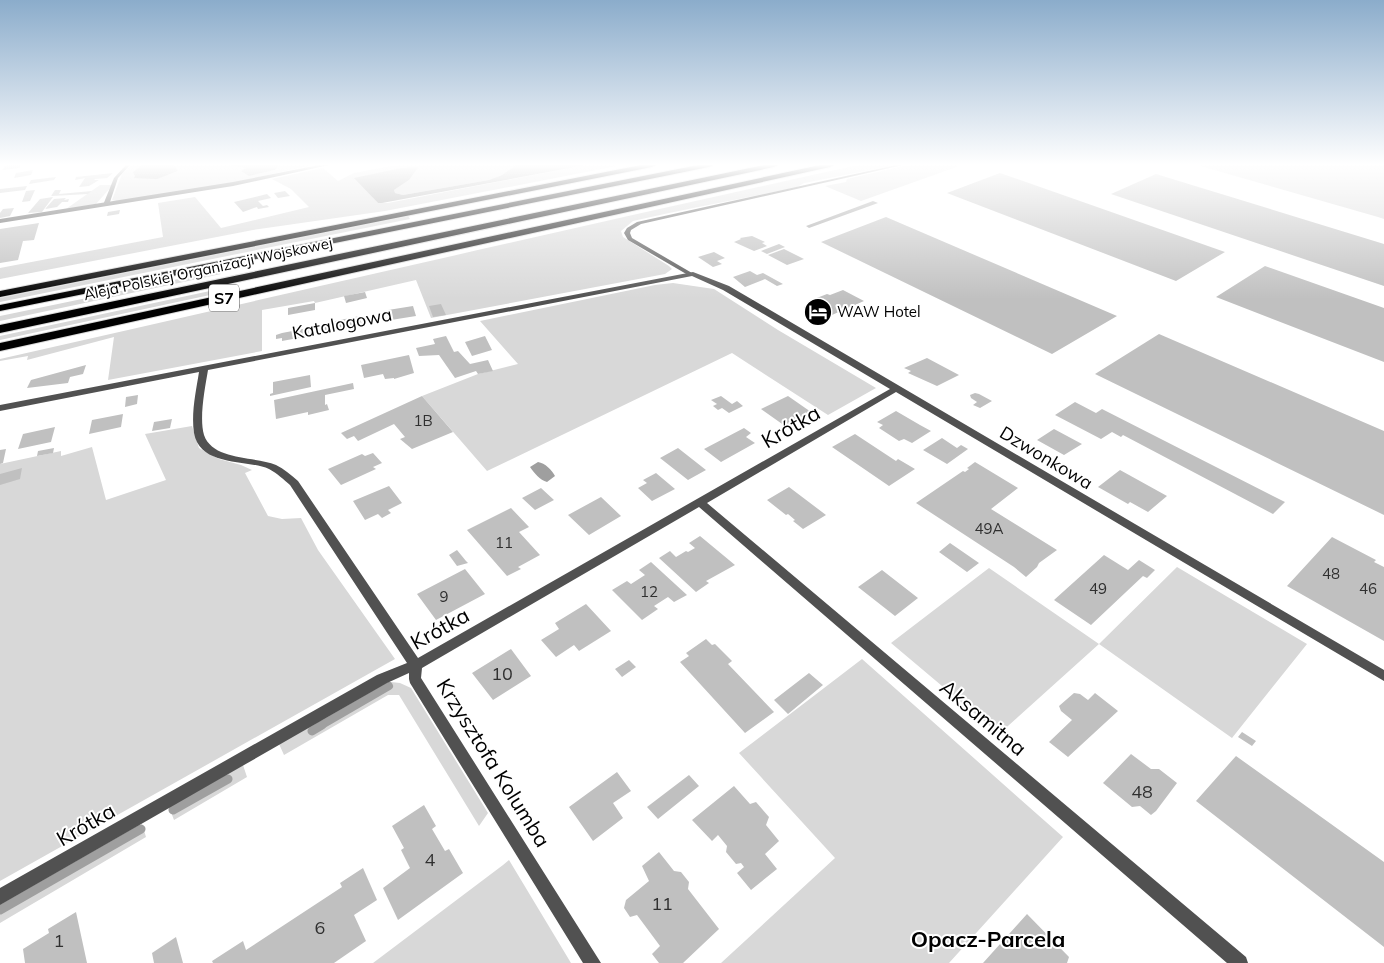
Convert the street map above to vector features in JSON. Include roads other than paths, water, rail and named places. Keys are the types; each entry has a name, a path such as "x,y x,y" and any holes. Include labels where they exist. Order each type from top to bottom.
{"highway":[{"path":"0,293 424,210"},
{"name":"Aleja Polskiej Organizacji Wojskowej","path":"0,308 486,210"},
{"name":"Aleja Polskiej Organizacji Wojskowej","path":"0,329 562,210"},
{"name":"S7","path":"0,347 625,210"}],"street":[{"path":"0,222 75,210"},
{"name":"Katalogowa","path":"0,408 690,274"},
{"name":"Dzwonkowa","path":"690,274 726,288 1384,676"},
{"name":"Krzysztofa Kolumba","path":"204,368 198,424 200,436 215,452 226,457 273,468 294,483 416,666 415,679 593,963"},
{"name":"Krótka","path":"0,897 382,680 416,666 896,389"},
{"name":"Aksamitna","path":"701,503 1240,963"}],"lane":[{"path":"690,274 630,239 627,233 629,229 639,223 695,210"}],"waterway":[{"path":"320,726 389,686"},
{"path":"312,731 322,725"},
{"path":"173,810 228,779"},
{"path":"0,910 141,829"}],"place":[{"name":"WAW Hotel","path":"818,312"}],"district":[{"name":"Opacz-Parcela","path":"988,939"}]}
